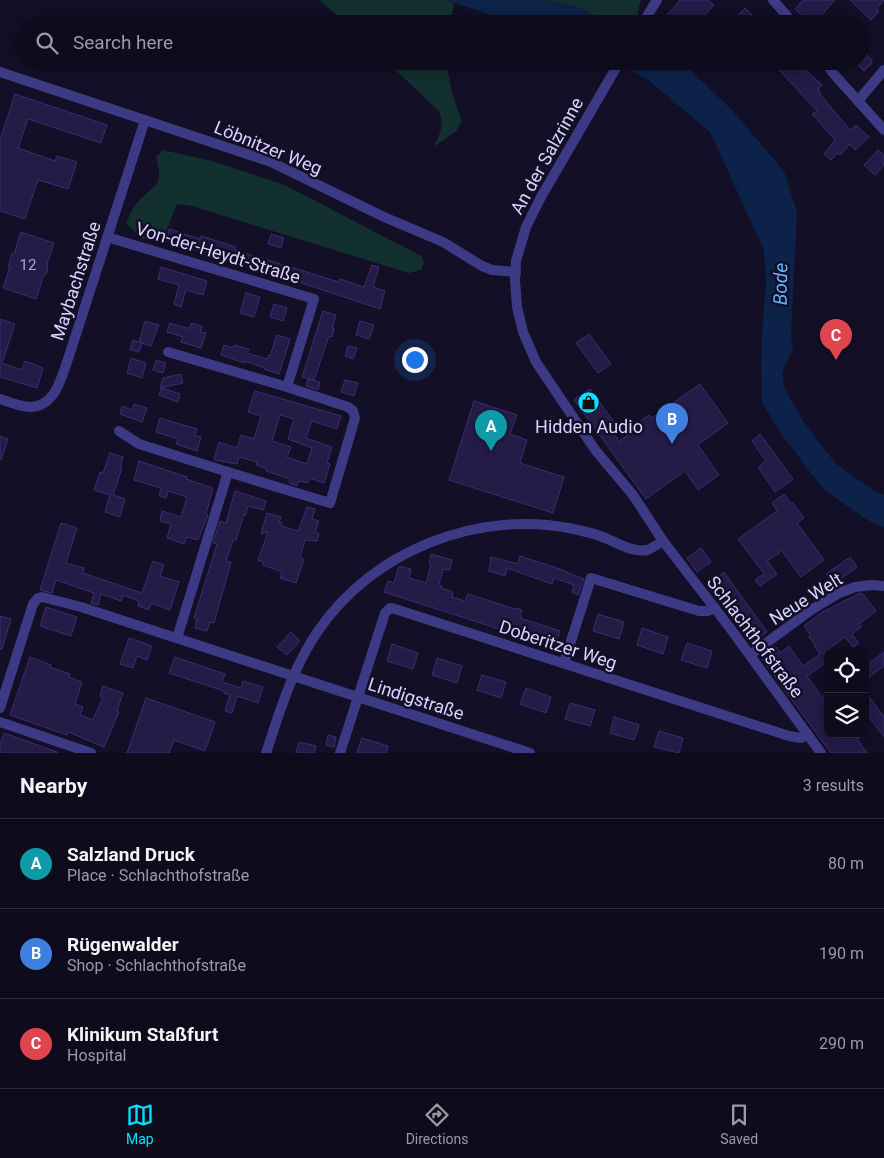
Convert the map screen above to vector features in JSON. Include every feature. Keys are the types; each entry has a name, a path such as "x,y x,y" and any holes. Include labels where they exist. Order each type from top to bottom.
{"street":[{"path":"648,15 657,0"},
{"path":"773,0 786,15"},
{"name":"An der Salzrinne","path":"516,272 518,253 526,227 540,197 615,70"},
{"path":"831,70 884,130"},
{"path":"858,101 884,70"},
{"name":"Löbnitzer Weg","path":"0,72 271,162 384,218 443,242 482,266 492,270 516,272"},
{"name":"Maybachstraße","path":"0,399 32,407 44,403 52,397 70,353 145,120"},
{"name":"Von-der-Heydt-Straße","path":"107,237 314,299 287,387"},
{"name":"Schlachthofstraße","path":"516,272 516,293 520,321 536,362 596,450 633,496 663,541 715,608 821,753"},
{"path":"119,431 139,444 330,503 355,418 353,411 348,407 287,387 168,352"},
{"path":"177,638 228,472"},
{"path":"266,753 293,676 318,631 352,592 389,563 421,546 488,526 541,524 576,529 601,536 637,550 650,549 663,541"},
{"path":"564,663 591,578 699,611 708,611 715,608"},
{"name":"Neue Welt","path":"750,655 811,610 839,593 855,587 884,586"},
{"path":"0,708 33,604 38,598 48,598 81,607 293,676"},
{"name":"Doberitzer Weg","path":"357,697 385,613 390,608 395,608 789,736 801,738 808,735"},
{"name":"Lindigstraße","path":"293,676 530,753"},
{"path":"340,753 357,697"},
{"path":"0,722 91,753"}],"green space":[{"path":"320,0 446,0 454,3 452,15 336,15"},
{"path":"544,0 641,0 637,15 593,15 574,6"},
{"path":"396,70 448,70 452,93 462,121 456,131 433,147 441,129 439,111"},
{"path":"163,150 212,161 285,185 421,256 424,262 421,270 409,273 192,206 177,204 165,234 159,242 143,239 126,224 135,205 158,180 156,157"}],"water":[{"path":"446,0 544,0 574,6 593,15 491,15"},
{"name":"Bode","path":"629,70 690,70 731,109 784,171 797,212 791,336 793,348 782,373 785,389 801,418 836,464 873,490 884,495 884,528 866,519 823,489 782,435 762,403 761,348 766,281 764,250 710,132 647,79"}],"building":[{"path":"680,0 708,0 714,5 705,15 667,15"},
{"path":"803,0 835,0 821,15 801,15 795,9"},
{"path":"850,0 884,0 876,9 879,11 871,20 869,15 866,15"},
{"path":"745,8 752,15 738,15"},
{"path":"869,57 872,60 869,66"},
{"path":"779,70 805,70 822,85 818,89 819,93 850,130 856,125 869,137 855,150 850,144 840,155 837,153 831,160 824,154 835,140 812,114 817,111"},
{"path":"15,94 107,125 101,143 28,119 18,148 55,161 57,156 77,162 68,189 38,180 25,219 0,211 0,140"},
{"path":"878,150 884,155 884,165 875,175 864,165"},
{"path":"169,229 200,239 201,236 236,247 235,250 339,282 340,279 364,287 372,265 379,267 373,287 385,291 380,309 253,267 166,241"},
{"path":"21,232 54,243 47,264 48,271 43,277 36,299 3,288 10,267 8,267 12,253 14,254"},
{"path":"271,234 284,238 281,248 268,244"},
{"path":"161,267 207,281 203,295 186,290 181,307 174,304 179,285 158,279"},
{"path":"246,293 260,297 254,317 240,313"},
{"path":"274,304 287,308 283,321 270,317"},
{"path":"323,311 336,315 332,328 334,328 332,337 329,336 314,380 302,377"},
{"path":"0,319 15,324 2,363 22,370 25,361 43,368 37,388 0,377"},
{"path":"145,321 159,325 151,346 139,342"},
{"path":"360,321 374,325 369,339 356,335"},
{"path":"170,323 186,328 190,328 191,323 202,326 200,332 206,333 201,348 181,342 183,337 167,332"},
{"path":"589,334 611,364 598,373 576,343"},
{"path":"277,335 290,339 279,374 245,361 244,363 221,355 224,345 233,348 234,345 249,349 247,353 267,359 270,356"},
{"path":"133,340 142,343 139,352 130,350"},
{"path":"348,346 357,348 353,359 345,356"},
{"path":"131,358 146,363 142,378 127,373"},
{"path":"156,360 166,363 163,373 153,370"},
{"path":"181,374 183,383 160,388 163,378"},
{"path":"308,379 320,382 318,390 306,386"},
{"path":"345,380 358,383 354,396 341,392"},
{"path":"700,384 728,423 698,445 719,475 698,490 685,471 646,499 574,400 590,389 616,425 610,428 619,441 637,429 635,425 649,415 652,418"},
{"path":"162,388 180,394 178,402 159,395"},
{"path":"255,391 341,416 337,429 312,421 306,438 332,447 327,463 330,464 324,483 309,478 308,483 299,481 297,486 289,483 290,479 266,471 267,469 256,465 257,462 239,457 237,464 214,460 219,442 237,448 241,435 254,439 261,416 248,412","holes":["280,415 294,419 288,439 312,448 307,464 287,457 291,447 272,441"]},
{"path":"474,401 517,415 510,434 527,440 520,463 564,477 553,513 449,480"},
{"path":"134,404 147,408 142,422 120,414 122,406 132,410"},
{"path":"160,418 197,429 195,436 201,437 197,451 176,444 178,439 156,432"},
{"path":"760,434 793,479 775,492 758,467 766,461 752,441"},
{"path":"0,436 8,439 1,460 0,459"},
{"path":"110,453 123,457 120,467 122,468 113,495 125,499 120,517 105,512 110,495 94,490 100,472 103,473"},
{"path":"139,461 213,488 206,514 208,515 198,540 187,537 184,544 167,538 171,524 160,521 162,511 181,517 187,497 168,491 166,498 159,496 161,488 134,480"},
{"path":"235,491 266,501 263,510 248,506 245,516 244,514 236,540 233,540 226,561 231,562 214,623 210,622 207,631 195,628 197,619 194,618 217,544 213,543 220,521 226,523"},
{"path":"784,494 804,518 797,523 824,560 801,577 782,551 767,561 777,574 760,586 755,580 764,574 738,539 777,511 772,503"},
{"path":"307,507 315,509 312,519 319,521 315,532 319,534 317,541 305,540 300,557 304,559 296,583 280,578 282,572 263,565 264,562 258,560 268,532 261,534 267,513 281,517 279,522 282,523 281,526 298,531"},
{"path":"61,523 77,528 66,563 84,568 83,573 142,593 153,561 164,565 160,576 179,582 170,610 151,603 149,610 138,606 139,601 123,595 121,601 101,594 98,605 91,603 94,593 56,580 52,593 40,590"},
{"path":"701,548 711,562 697,572 687,558"},
{"path":"431,554 452,560 450,570 443,569 439,585 442,586 441,588 453,592 452,597 465,601 468,594 522,610 520,618 560,631 555,647 384,592 388,581 394,583 399,566 411,569 409,578 426,583 431,565 429,564"},
{"path":"520,556 584,579 578,595 572,592 574,585 554,578 552,584 507,568 505,576 489,571 491,557 518,564"},
{"path":"850,557 857,567 833,584 826,574"},
{"path":"724,572 767,632 751,644 707,585"},
{"path":"862,593 876,611 859,624 861,627 852,634 859,643 853,647 845,637 830,648 824,648 824,663 807,676 822,697 824,695 824,738 859,738 857,739 867,753 831,753 761,658 776,647 780,653 789,646 803,666 820,654 804,626 821,613"},
{"path":"46,607 77,617 71,636 40,626"},
{"path":"598,614 624,622 619,639 593,631"},
{"path":"0,616 11,619 2,649 0,649"},
{"path":"642,628 668,637 663,654 637,645"},
{"path":"291,632 300,641 287,655 277,647"},
{"path":"129,638 152,646 147,660 137,656 133,668 120,664"},
{"path":"687,643 712,651 707,668 681,660"},
{"path":"392,644 418,653 413,669 387,661"},
{"path":"884,652 884,666 869,677 869,663"},
{"path":"30,657 70,674 69,677 82,682 75,704 83,707 80,715 93,720 103,697 100,696 103,686 123,693 117,711 119,712 104,747 68,732 67,735 10,715"},
{"path":"175,657 225,674 222,682 241,688 243,681 263,687 258,703 237,696 232,713 225,711 230,695 224,693 224,691 169,673"},
{"path":"437,658 462,666 457,683 432,675"},
{"path":"482,675 506,682 501,698 477,690"},
{"path":"526,688 551,697 546,713 520,704"},
{"path":"869,696 884,717 884,737 869,717"},
{"path":"146,698 215,722 205,751 174,740 169,753 127,753"},
{"path":"570,703 595,710 590,726 565,719"},
{"path":"614,717 639,725 634,740 610,733"},
{"path":"659,731 683,738 679,753 654,747"},
{"path":"4,733 57,753 0,753 0,744"},
{"path":"328,735 336,737 334,747 326,745"},
{"path":"362,738 388,746 386,753 357,753"},
{"path":"299,742 316,746 314,753 296,753"}],"place":[{"name":"Klinikum Staßfurt","path":"836,360"},
{"name":"Hidden Audio","path":"589,402"},
{"name":"Rügenwalder","path":"672,444"},
{"name":"Salzland Druck","path":"491,451"}]}
